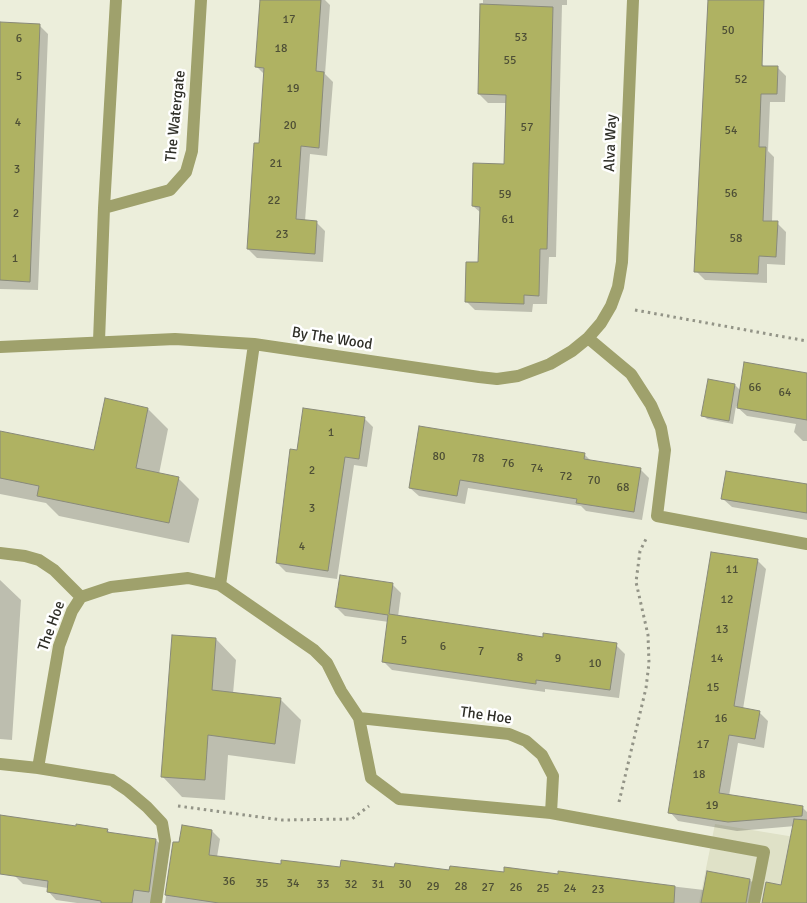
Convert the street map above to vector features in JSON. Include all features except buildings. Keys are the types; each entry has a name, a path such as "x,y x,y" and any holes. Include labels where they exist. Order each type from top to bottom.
{"street":[{"path":"99,341 104,208 116,0"},
{"name":"The Watergate","path":"104,208 170,190 186,172 192,151 202,0"},
{"name":"Alva Way","path":"618,287 622,262 633,0"},
{"name":"By The Wood","path":"0,347 175,339 254,344 479,377 518,376 550,364 572,351 588,338 601,323 611,306 618,287"},
{"path":"588,338 631,374 651,405 661,428 664,450 657,516 807,544"},
{"path":"220,585 254,344"},
{"path":"0,553 39,560 54,570 81,597"},
{"name":"The Hoe","path":"38,768 59,646 72,611 81,597 111,587 188,578 220,585 314,650 327,663 341,691 359,718 372,778 399,800 550,813 764,852 754,903"},
{"name":"The Hoe","path":"359,718 509,734 526,741 542,755 553,776 550,813"},
{"path":"0,764 112,780 147,807 162,823 165,841 156,903"}],"path":[{"path":"611,306 807,341"},
{"path":"614,825 647,680 649,663 648,636 636,582 640,552 657,516"},
{"path":"147,807 180,806 282,820 352,819 388,792"}],"shaded area":[{"path":"715,824 807,839 807,903 699,903"}]}
